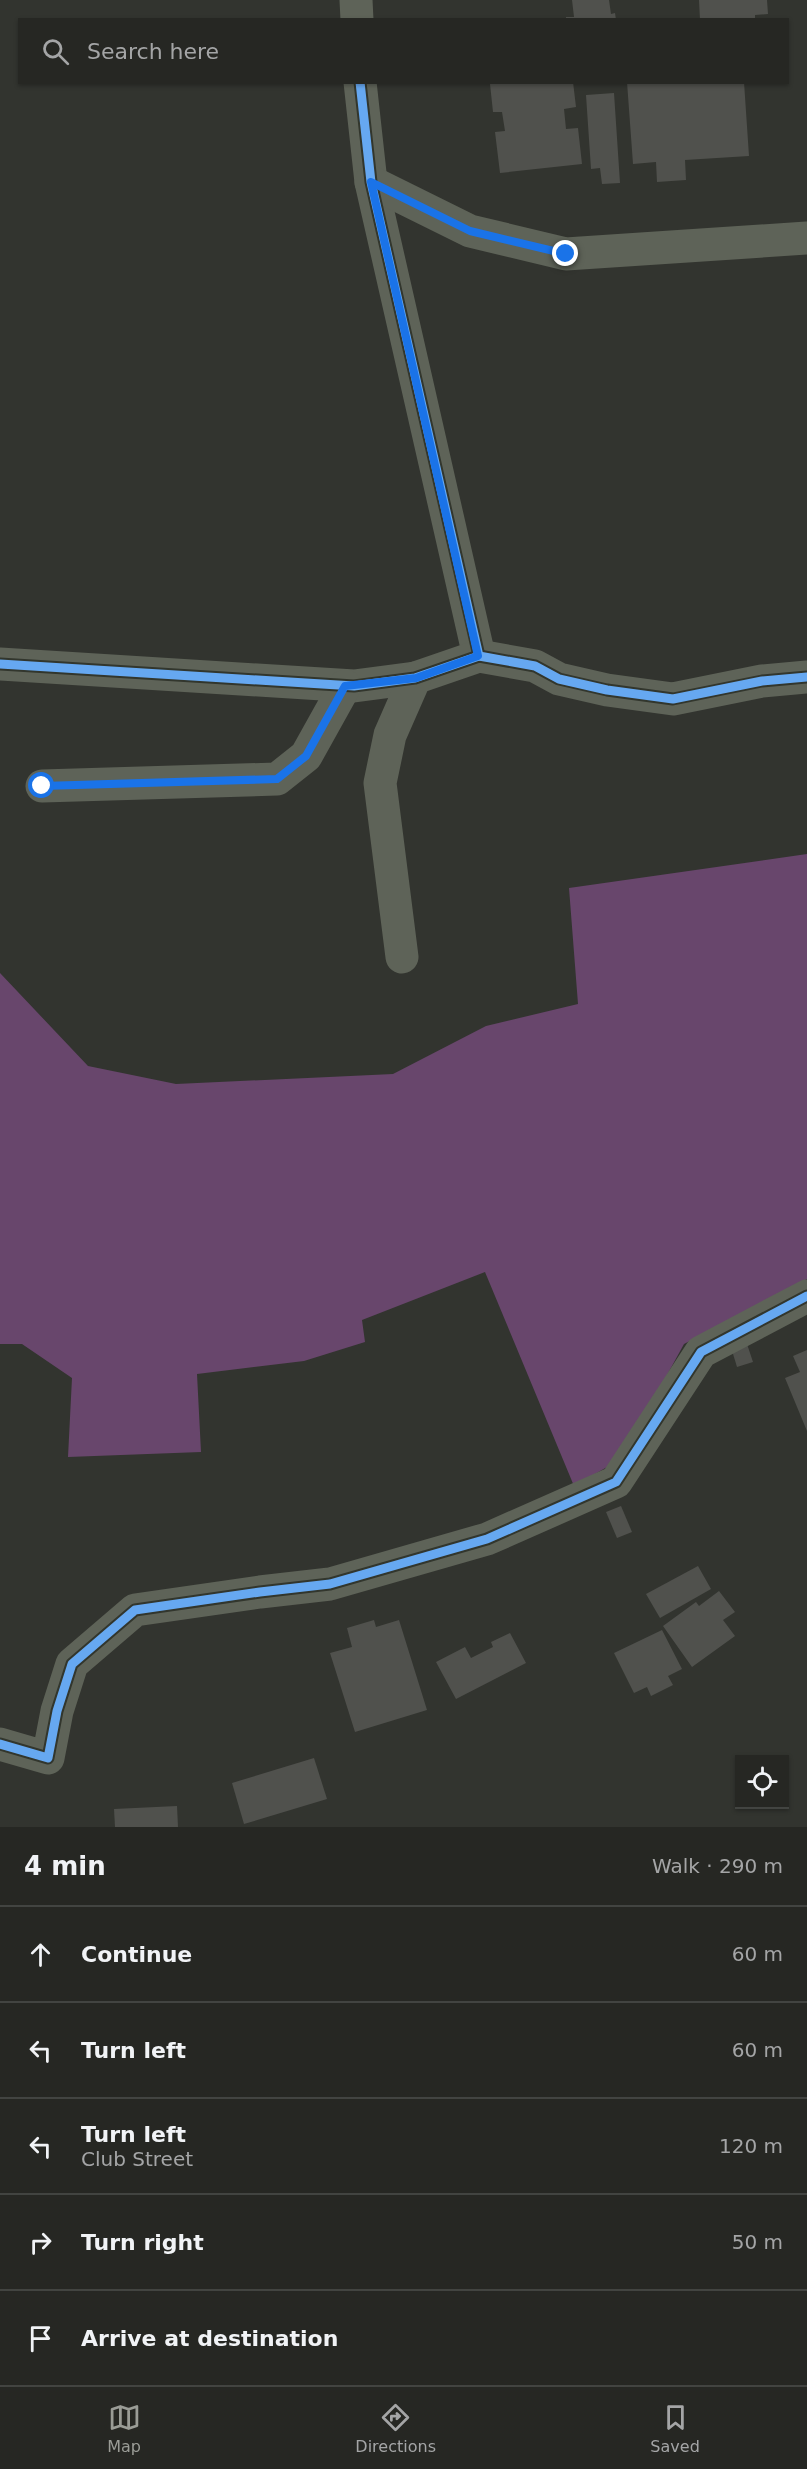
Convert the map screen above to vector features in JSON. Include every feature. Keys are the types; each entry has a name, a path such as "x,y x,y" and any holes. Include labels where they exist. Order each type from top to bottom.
{"street":[{"path":"356,0 357,18"},
{"path":"360,84 371,182 478,656"},
{"path":"371,182 470,231 566,254 807,238"},
{"path":"0,664 345,686 416,678 478,656 535,666 559,679 607,690 673,699 762,681 807,677"},
{"path":"402,957 380,783 390,735 416,678"},
{"path":"42,786 277,779 306,756 345,686"},
{"path":"0,1744 48,1758 57,1711 72,1664 135,1610 330,1584 487,1539 616,1482 701,1352 807,1296"}],"shaded area":[{"path":"807,854 807,1279 684,1344 621,1459 574,1486 485,1272 362,1320 365,1342 304,1361 197,1374 201,1452 68,1457 72,1378 22,1344 0,1344 0,973 88,1066 176,1084 393,1074 486,1026 578,1004 569,888"}],"building":[{"path":"572,0 609,0 611,14 615,13 616,18 566,18 574,17"},
{"path":"699,0 767,0 768,14 755,15 755,18 700,18"},
{"path":"490,84 573,84 576,107 564,109 566,129 578,128 582,164 500,173 495,132 505,131 502,112 493,112"},
{"path":"627,84 744,84 749,156 685,160 686,180 657,182 656,162 633,164"},
{"path":"614,93 620,183 602,184 600,168 591,169 586,95"},
{"path":"745,1338 753,1362 737,1367 730,1344"},
{"path":"807,1350 807,1431 785,1378 800,1372 793,1356"},
{"path":"621,1506 632,1532 617,1538 606,1512"},
{"path":"698,1566 711,1589 660,1618 646,1594"},
{"path":"719,1591 735,1612 723,1620 735,1636 692,1667 663,1626 696,1602 699,1606"},
{"path":"374,1620 376,1627 399,1620 427,1710 355,1732 330,1653 352,1647 347,1628"},
{"path":"662,1630 682,1669 668,1676 673,1685 651,1696 647,1687 634,1693 614,1653"},
{"path":"510,1633 526,1663 456,1699 436,1662 465,1647 471,1658 493,1647 491,1642"},
{"path":"314,1758 327,1799 244,1824 232,1783"},
{"path":"177,1806 178,1827 115,1827 114,1809"}],"cycle path":[{"path":"360,84 371,182 479,656"},
{"path":"0,664 354,686 415,678 479,656 535,666 559,679 607,690 673,699 762,681 807,677"},
{"path":"0,1744 48,1758 57,1711 72,1664 135,1610 330,1584 487,1539 616,1482 701,1352 807,1296"}],"route":[{"path":"42,786 277,779 306,756 345,686 416,678 478,656 371,182 470,231 566,254"}]}
